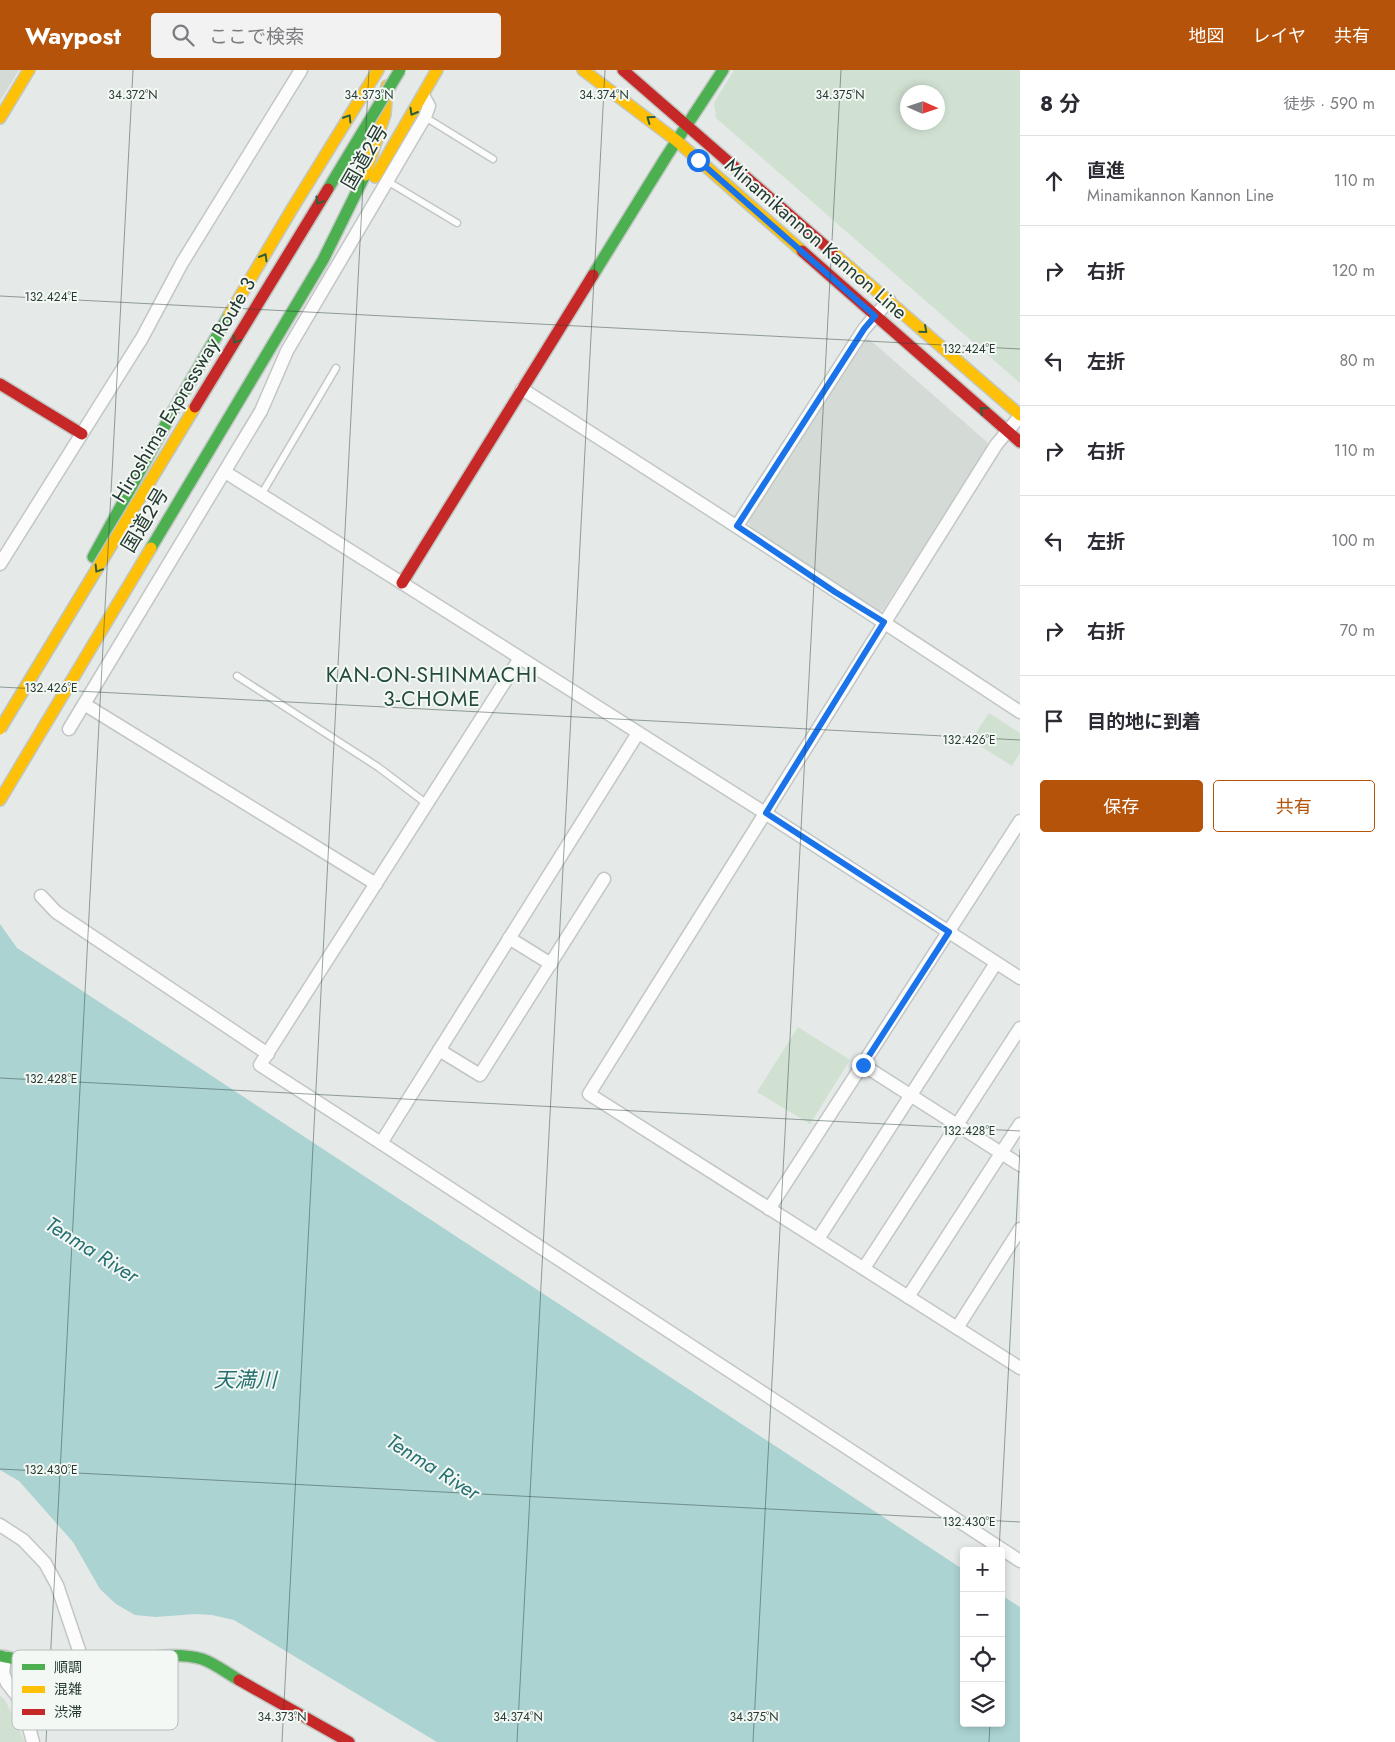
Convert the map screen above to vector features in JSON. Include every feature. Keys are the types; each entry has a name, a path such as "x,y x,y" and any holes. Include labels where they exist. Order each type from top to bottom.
{"main road":[{"path":"0,118 29,70"},
{"name":"Hiroshima Expressway Route 3","path":"0,728 173,411 292,209 378,70"},
{"name":"国道2号","path":"0,800 323,260 366,172 386,114 388,70"},
{"name":"Hiroshima Expressway Route 3","path":"0,728 400,70"},
{"name":"国道2号","path":"323,260 340,239 438,70"},
{"name":"Minamikannon Kannon Line","path":"583,70 677,141 1020,442"},
{"name":"Minamikannon Kannon Line","path":"623,70 1020,415"},
{"path":"402,583 522,388 723,70"},
{"path":"0,384 82,434"},
{"path":"178,1656 204,1660 349,1742"}],"street":[{"path":"0,564 142,338 182,263 301,70"},
{"path":"69,729 262,411 287,351 425,117 429,106 423,95"},
{"path":"737,526 864,329 889,300"},
{"path":"522,388 737,526 1020,712"},
{"path":"1020,415 996,446 884,622 589,1094 1020,1368"},
{"path":"224,472 766,813 1020,978"},
{"path":"520,658 260,1065 1020,1562"},
{"path":"84,704 376,884"},
{"path":"381,1143 638,733"},
{"path":"769,1209 949,932 1018,830"},
{"path":"440,1050 480,1075 604,879"},
{"path":"41,896 56,912 268,1054"},
{"path":"510,938 550,964"},
{"path":"818,1239 996,963"},
{"path":"864,1268 1020,1028"},
{"path":"863,1065 1020,1165"},
{"path":"908,1297 1020,1124"},
{"path":"957,1328 1014,1250 1020,1229"},
{"path":"0,1525 23,1540 45,1562 57,1586 79,1650"},
{"path":"3,1657 3,1673 12,1689"}],"lane":[{"path":"425,117 493,159"},
{"path":"387,181 457,223"},
{"path":"261,495 336,368"},
{"path":"237,676 378,767 427,804"}],"shaded area":[{"path":"0,70 19,70 0,101"},
{"path":"869,339 987,442 988,446 883,610 879,611 750,527 748,521 865,340"}],"green space":[{"path":"734,70 1020,70 1020,383 716,118 714,103"},
{"path":"989,713 1020,733 1020,753 1012,766 971,740"},
{"path":"798,1027 850,1060 810,1124 757,1092"},
{"path":"0,1696 5,1700 12,1715 12,1730 19,1730 25,1742 0,1742"}],"water":[{"name":"天満川","path":"0,924 17,948 960,1567 960,1727 1005,1727 1005,1598 1020,1607 1020,1742 437,1742 234,1620 212,1615 195,1614 156,1617 135,1615 116,1604 100,1589 73,1542 19,1481 0,1470"}],"traffic: fast":[{"path":"328,189 400,70"},
{"path":"593,275 666,157 723,70"},
{"path":"151,548 323,260 365,175"},
{"path":"93,557 173,411 229,315"},
{"path":"178,1655 207,1661 239,1680"},
{"path":"0,1656 12,1658"}],"traffic: slow":[{"path":"0,118 29,70"},
{"path":"229,315 378,70"},
{"path":"375,177 437,70"},
{"path":"583,70 677,141 802,251"},
{"path":"365,175 385,114 387,86"},
{"path":"832,252 1020,415"},
{"path":"0,729 195,407"},
{"path":"0,800 151,548"}],"traffic: jam":[{"path":"623,70 832,252"},
{"path":"195,407 328,189"},
{"path":"802,251 1020,442"},
{"path":"402,583 593,275"},
{"path":"0,384 82,434"},
{"path":"239,1680 349,1742"}],"district":[{"name":"KAN-ON-SHINMACHI 3-CHOME","path":"432,687"}],"route":[{"path":"698,160 875,316 864,329 737,526 835,592 884,622 766,813 949,932 863,1065"}],"water label":[{"name":"Tenma River","path":"92,1250"},
{"name":"Tenma River","path":"433,1467"}]}
